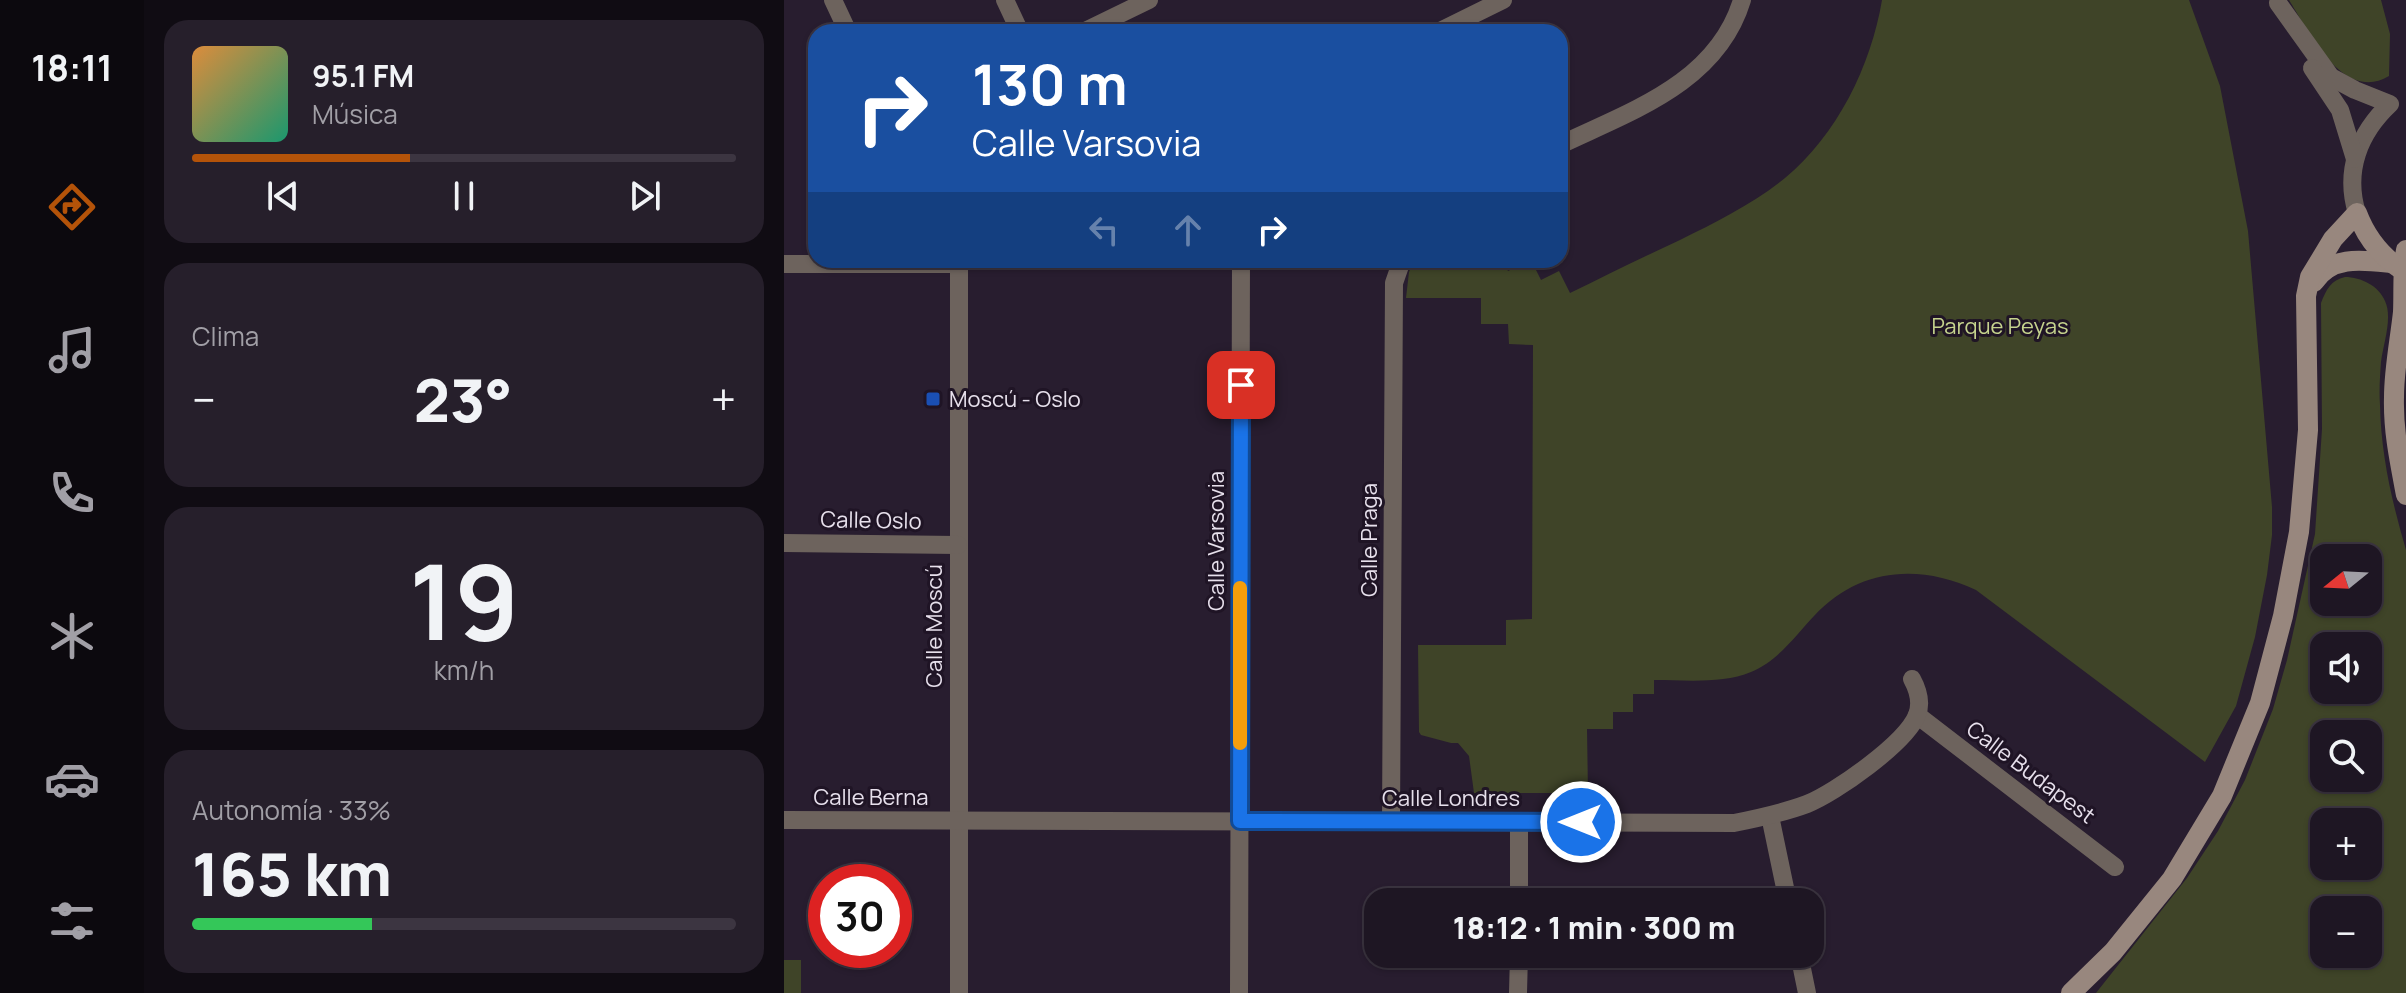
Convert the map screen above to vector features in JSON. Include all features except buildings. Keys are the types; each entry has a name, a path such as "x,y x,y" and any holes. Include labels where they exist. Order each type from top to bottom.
{"street":[{"path":"833,0 844,24"},
{"path":"1005,0 1016,24"},
{"path":"1100,24 1149,0"},
{"path":"1454,24 1503,0"},
{"path":"1568,141 1650,102 1696,72 1725,38 1742,0"},
{"path":"2277,2 2331,77 2390,104 2368,128 2355,159 2352,186 2357,213 2370,239 2400,261 2404,291 2393,396 2396,442 2406,495"},
{"path":"2277,2 2317,76 2340,110 2355,159"},
{"path":"2071,993 2113,952 2172,879 2222,796 2260,703 2283,616 2299,532 2308,430 2306,296 2310,277 2325,251 2357,213"},
{"path":"2306,296 2320,273 2337,263 2354,260 2400,261"},
{"path":"784,264 808,264"},
{"name":"Calle Moscú","path":"959,993 958,545 962,268"},
{"name":"Calle Varsovia","path":"1239,993 1241,268"},
{"name":"Calle Praga","path":"1391,821 1394,283 1399,268"},
{"name":"Calle Oslo","path":"784,543 958,545"},
{"path":"1912,679 1920,698 1917,715"},
{"name":"Calle Londres","path":"958,821 1734,823 1810,803 1842,785 1878,759 1917,715"},
{"name":"Calle Budapest","path":"1917,715 2115,867"},
{"path":"1770,816 1785,888"},
{"name":"Calle Berna","path":"784,820 958,821"},
{"path":"1519,822 1519,888"},
{"path":"1518,993 1519,968"},
{"path":"1802,968 1807,993"}],"green space":[{"name":"Parque Peyas","path":"1882,0 2189,0 2220,86 2248,231 2272,507 2267,575 2255,637 2236,706 2205,762 1976,590 1933,576 1890,575 1850,588 1831,600 1778,654 1751,672 1716,680 1654,680 1654,694 1633,694 1633,712 1613,712 1613,729 1587,729 1588,793 1474,793 1469,756 1458,743 1419,732 1418,645 1506,645 1506,620 1532,619 1533,345 1509,344 1508,324 1481,324 1481,298 1406,298 1411,268 1506,268 1508,271 1535,268 1541,280 1559,271 1570,293 1734,212 1785,178 1821,141 1849,98 1870,50"},
{"path":"2289,0 2381,0 2390,34 2389,76 2372,82 2357,80 2342,72 2317,45"},
{"path":"2345,277 2369,283 2385,301 2388,315 2381,367 2381,424 2388,478 2406,550 2406,993 2096,993 2187,878 2218,831 2245,780 2273,709 2310,556 2310,616 2382,616 2382,544 2313,544 2322,429 2321,303 2336,280"},
{"path":"784,960 801,960 801,993 784,993"}],"slow traffic":[{"path":"1240,588 1240,743"}],"place":[{"name":"Moscú - Oslo","path":"933,399"}],"route":[{"path":"1241,385 1240,821 1581,822"}]}
